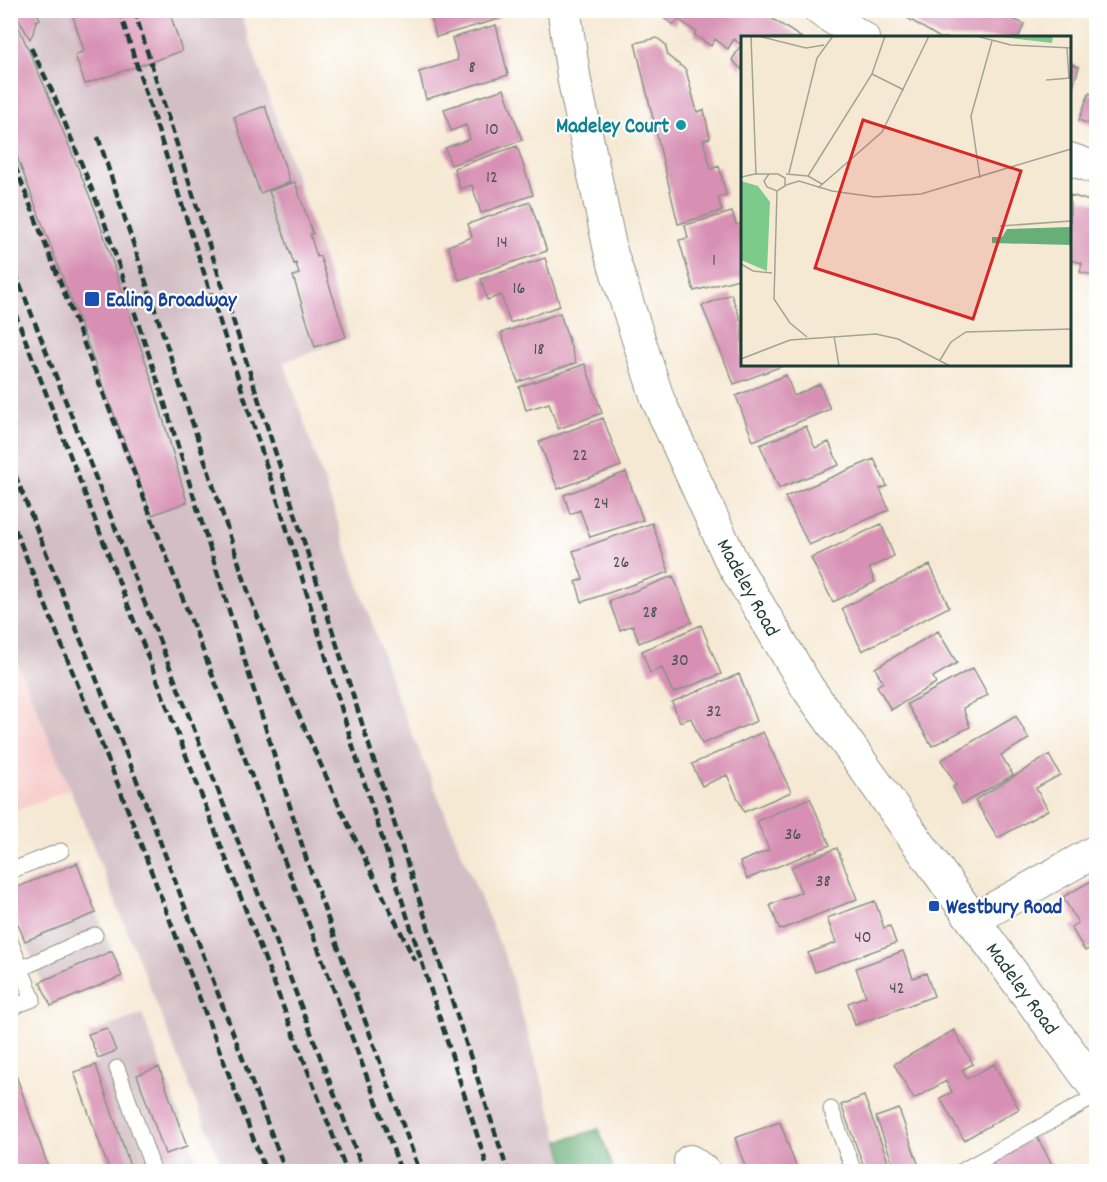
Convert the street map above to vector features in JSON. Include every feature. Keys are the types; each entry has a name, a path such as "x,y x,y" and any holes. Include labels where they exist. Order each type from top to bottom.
{"street":[{"name":"Madeley Road","path":"564,10 574,79 611,253 658,400 731,560 801,677 973,920 1096,1088"},
{"path":"820,10 859,36"},
{"path":"1071,159 1096,168"},
{"path":"973,920 1096,851"}],"lane":[{"path":"10,871 61,851"},
{"path":"22,968 95,936"},
{"path":"10,941 33,999 10,1008"},
{"path":"117,1068 154,1172"},
{"path":"960,1172 1096,1096"},
{"path":"831,1108 854,1172"}],"shaded area":[{"path":"177,10 178,12 184,10 240,11 350,338 284,362 397,698 506,959 568,1171 224,1171 11,648 10,11"},
{"path":"10,648 70,789 11,813 10,813"},
{"path":"77,863 122,976 51,1006 11,905 11,890"},
{"path":"142,1014 201,1171 110,1171 74,1072 98,1063 88,1034"}],"green space":[{"path":"599,1129 614,1171 567,1171 559,1141"}],"building":[{"path":"11,10 96,212 153,384 187,502 152,515 10,138"},
{"path":"13,10 39,10 40,19 36,21 30,39"},
{"path":"71,10 169,10 182,51 85,84 75,55 84,51"},
{"path":"429,10 497,10 499,19 436,37"},
{"path":"660,10 759,10 799,36 741,36 741,45 734,39 728,49 715,39 711,46 694,35 696,32 678,19 674,25 658,14"},
{"path":"907,10 976,10 979,15 981,10 1005,10 1003,14 1024,24 1019,36 937,36 904,16"},
{"path":"496,25 508,75 426,99 419,72 458,60 452,38"},
{"name":"Madeley Court","path":"657,38 665,44 668,56 686,70 697,112 704,110 710,138 703,140 711,169 719,166 726,195 718,197 722,211 678,224 635,43"},
{"path":"741,45 741,69 732,60"},
{"path":"1071,63 1079,67 1071,93"},
{"path":"504,89 522,140 451,165 445,148 470,139 466,125 451,131 444,109"},
{"path":"1089,93 1096,95 1096,127 1079,120"},
{"path":"265,106 290,182 260,193 234,117"},
{"path":"517,146 533,195 481,213 472,185 460,189 454,168"},
{"path":"295,182 313,234 310,234 317,257 320,256 346,337 315,347 293,276 299,274 296,263 294,264 269,191"},
{"path":"1071,195 1096,203 1096,276 1080,272 1082,263 1071,260"},
{"path":"530,202 547,251 459,280 448,246 472,237 468,224"},
{"path":"732,212 736,225 741,224 741,278 694,291 679,240 688,238 685,225"},
{"path":"545,258 560,306 510,323 501,295 487,300 481,279"},
{"path":"731,294 741,320 741,366 782,366 734,384 702,306"},
{"path":"560,313 576,363 518,382 501,333"},
{"path":"585,364 602,413 558,429 549,403 526,410 519,387"},
{"path":"786,375 794,396 820,384 830,409 753,441 736,396"},
{"path":"603,418 621,466 558,489 539,442"},
{"path":"806,426 815,448 829,442 839,465 779,488 760,445"},
{"path":"874,459 887,486 880,489 889,510 809,545 785,497"},
{"path":"626,472 643,520 590,537 580,510 570,514 564,495"},
{"path":"652,523 669,572 582,602 576,582 583,579 573,551"},
{"path":"881,524 894,556 869,568 875,582 833,602 811,558"},
{"path":"930,565 949,607 862,651 842,608"},
{"path":"673,576 692,622 639,643 633,625 620,630 609,601"},
{"path":"701,625 721,674 673,693 662,668 650,673 642,651"},
{"path":"938,631 957,663 933,677 936,683 891,710 877,686 883,682 875,668"},
{"path":"973,668 988,695 963,708 970,727 932,746 907,704"},
{"path":"739,674 757,721 702,744 691,718 680,722 672,702"},
{"path":"1016,716 1029,739 1001,755 1013,775 962,804 953,787 956,785 941,760"},
{"path":"763,732 791,792 744,812 727,775 702,786 692,764"},
{"path":"1049,755 1060,775 1036,788 1048,810 998,838 975,800"},
{"path":"810,798 830,845 747,879 740,862 769,850 757,821"},
{"path":"837,848 857,899 780,930 770,905 801,892 791,867"},
{"path":"77,863 96,913 25,941 10,905 10,890"},
{"path":"1096,878 1096,945 1085,951 1071,927 1078,923 1063,897"},
{"path":"875,901 884,928 890,926 896,943 815,972 808,953 836,943 827,918"},
{"path":"112,951 122,976 51,1006 40,982"},
{"path":"903,951 913,978 926,973 934,996 855,1025 848,1003 866,996 856,968"},
{"path":"107,1028 116,1051 98,1058 88,1034"},
{"path":"954,1030 973,1064 962,1070 967,1079 994,1064 1019,1109 964,1140 940,1098 952,1092 946,1081 914,1099 894,1064"},
{"path":"11,1061 50,1172 10,1172"},
{"path":"96,1065 132,1172 110,1172 74,1072"},
{"path":"159,1067 187,1147 165,1154 137,1075"},
{"path":"864,1096 892,1172 866,1172 841,1105"},
{"path":"899,1109 921,1172 896,1172 876,1117"},
{"path":"780,1122 798,1172 747,1172 735,1138"},
{"path":"1036,1135 1056,1172 997,1172 991,1160"}],"railway":[{"path":"119,10 294,551 353,747 489,1172"},
{"path":"134,10 508,1172"},
{"path":"31,48 52,91 101,212 159,385 307,861 420,1172"},
{"path":"98,137 251,600 281,675 341,810 415,961"},
{"path":"10,153 302,906 401,1172"},
{"path":"10,259 248,867 364,1172"},
{"path":"10,300 347,1172"},
{"path":"10,462 137,781 286,1172"},
{"path":"10,517 119,787 266,1172"}],"place":[{"name":"Madeley Court","path":"681,125"},
{"name":"Ealing Broadway","path":"92,299"},
{"name":"Westbury Road","path":"934,906"}]}
